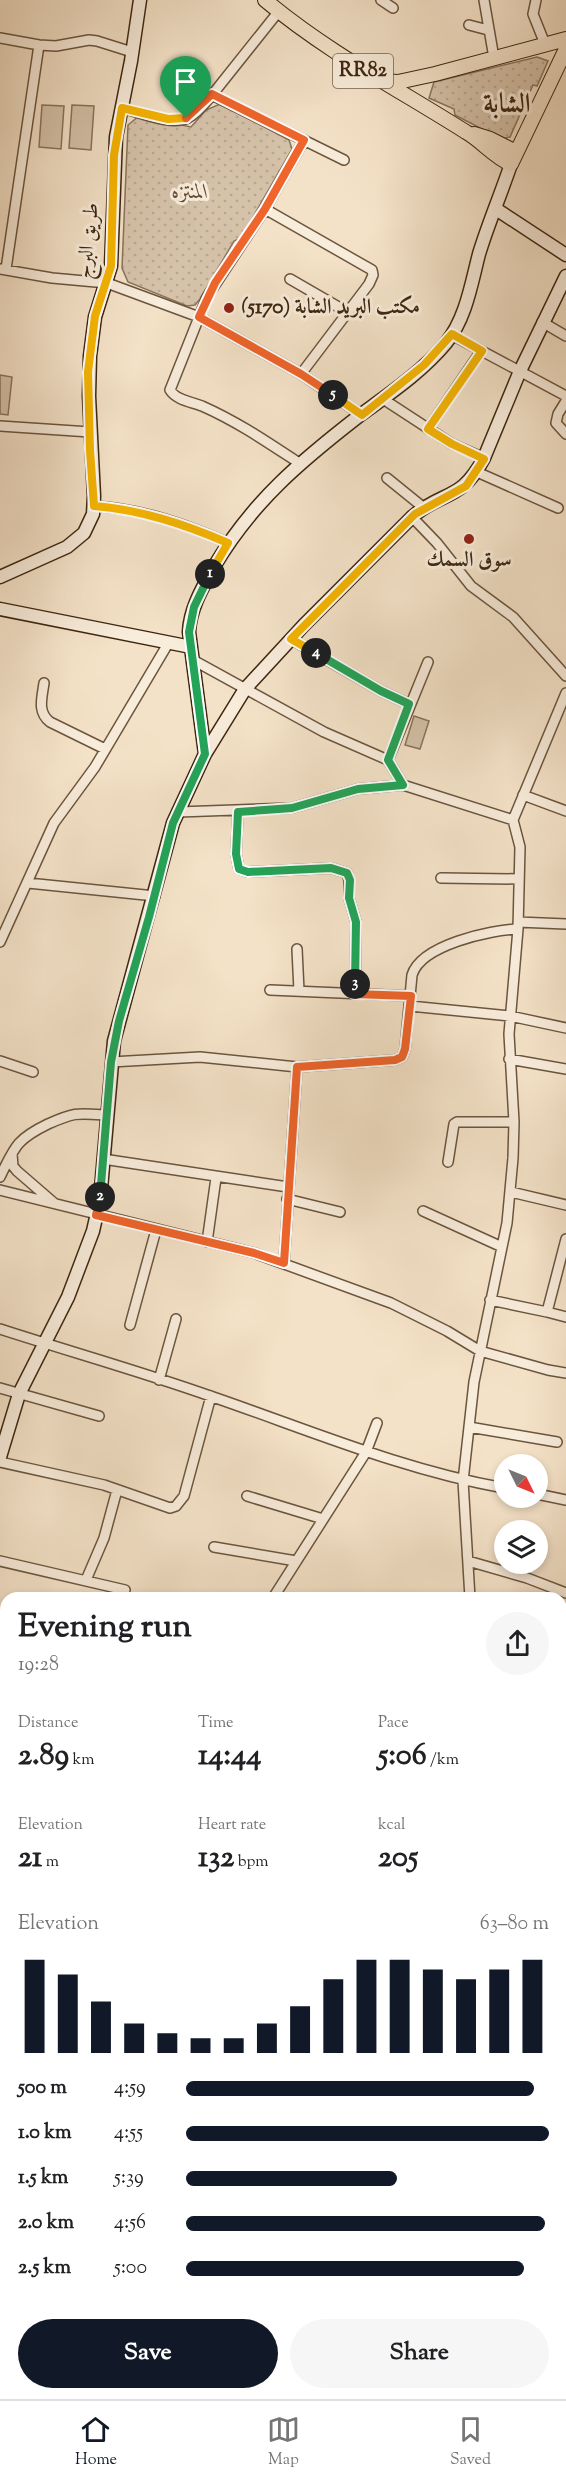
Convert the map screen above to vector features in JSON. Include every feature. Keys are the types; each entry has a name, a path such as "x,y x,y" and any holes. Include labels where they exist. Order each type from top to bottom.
{"main road":[{"name":"RR82","path":"271,4 320,42 379,80 469,133 490,139 514,158"},
{"path":"379,80 398,82 435,74 566,39"},
{"path":"514,158 564,54 560,46 554,43 546,44"},
{"path":"416,102 424,83 435,74"}],"street":[{"name":"طريق البرج","path":"0,577 67,547 84,533 94,506 88,372 95,316 107,283 111,256 114,155 140,0"},
{"path":"381,0 393,8"},
{"path":"484,0 494,58"},
{"path":"536,0 534,14 546,44"},
{"path":"122,108 179,120 193,114 212,94 271,4"},
{"path":"469,25 488,30"},
{"path":"0,38 56,46 89,40 132,52"},
{"path":"39,45 2,271 107,283 199,317 301,374 362,415"},
{"path":"212,94 344,160"},
{"path":"299,463 250,429 171,393 171,386 215,283 265,209 304,140"},
{"path":"205,754 191,647 190,620 194,607 228,543 259,503 299,463 424,365 452,334 469,294 480,254 514,158"},
{"path":"265,209 372,270 372,279 301,374"},
{"path":"496,209 566,255"},
{"path":"0,1457 4,1433 19,1394 62,1310 82,1264 100,1200 111,1062 123,1004 155,896 170,832 205,754 245,689 291,639 412,517 424,508 461,490 477,472 542,322 566,276"},
{"path":"290,279 347,312"},
{"path":"542,322 566,336"},
{"path":"452,334 566,396"},
{"path":"428,429 482,351"},
{"path":"383,399 452,444 484,459"},
{"path":"566,401 558,414 556,423 566,434"},
{"path":"0,426 90,432"},
{"path":"477,472 558,508"},
{"path":"387,478 424,508"},
{"path":"94,506 159,516 228,543"},
{"path":"412,517 437,543 471,586 513,616 566,676"},
{"path":"0,609 191,647"},
{"path":"291,639 356,677 409,704"},
{"path":"0,942 28,883 38,853 54,823 105,749 169,642"},
{"path":"193,660 324,732 388,760 403,785"},
{"path":"388,760 428,662"},
{"path":"44,683 41,706 43,716 50,722 105,749"},
{"path":"470,1592 463,1481 480,1351 511,1192 514,1122 509,1059 510,1016 518,926 520,848 513,820 566,693"},
{"path":"178,812 238,812 292,808 358,789 403,785 513,820"},
{"path":"523,795 566,811"},
{"path":"238,812 236,854 239,869 248,872 331,868 347,873 350,880 349,898 356,922 354,994"},
{"path":"441,878 519,879"},
{"path":"28,883 155,896"},
{"path":"111,1062 200,1057 297,1067 395,1060 402,1057 405,1049 415,966 430,952 494,930 518,926 566,924"},
{"path":"297,949 299,992"},
{"path":"270,990 411,996"},
{"path":"410,1006 510,1016 566,1028"},
{"path":"509,1059 566,1069"},
{"path":"0,1060 33,1072"},
{"path":"284,1263 297,1067"},
{"path":"0,1177 12,1152 32,1131 65,1115 77,1113 106,1115"},
{"path":"448,1162 454,1124 457,1122 514,1122"},
{"path":"12,1152 13,1166 17,1171 56,1205"},
{"path":"103,1159 216,1178 288,1187"},
{"path":"207,1242 216,1178"},
{"path":"0,1190 284,1263 391,1303 447,1330 480,1351 566,1371"},
{"path":"511,1192 566,1205"},
{"path":"287,1199 340,1212"},
{"path":"423,1210 502,1247"},
{"path":"130,1325 156,1230"},
{"path":"547,1312 563,1268 566,1239"},
{"path":"490,1300 566,1317"},
{"path":"159,1380 176,1319"},
{"path":"0,1329 212,1396 366,1452 463,1481 494,1486"},
{"path":"0,1388 99,1416"},
{"path":"0,1462 117,1490 171,1508 176,1506 184,1496 212,1396"},
{"path":"277,1592 366,1452 377,1423"},
{"path":"469,1427 557,1442"},
{"path":"86,1580 104,1538 117,1490"},
{"path":"247,1496 323,1519"},
{"path":"548,1496 566,1500"},
{"path":"214,1547 296,1561"},
{"path":"0,1561 125,1590"},
{"path":"468,1562 527,1578 563,1592"}],"green space":[{"path":"537,57 548,61 537,86 533,85 510,137 501,139 455,115 454,109 429,98 434,82"},
{"name":"المنتزه","path":"220,104 289,140 292,149 241,238 234,241 200,299 195,305 187,306 128,282 122,268 128,125 139,116 191,127 206,110"},
{"path":"42,105 64,106 61,149 39,147"},
{"path":"72,105 94,106 91,150 69,148"},
{"path":"0,375 12,377 8,415 0,414"},
{"path":"414,716 429,721 420,749 405,745"}],"place":[{"name":"مكتب البريد الشابة (5170)","path":"229,308"},
{"name":"سوق السمك","path":"469,539"}],"district":[{"name":"الشابة","path":"507,105"}],"route":[{"path":"212,94 304,140 265,209 215,283 202,306 199,317 301,374 362,415 424,365 452,334 482,351 428,429 452,444 484,459 473,479 461,490 420,510 412,517 291,639 381,691 409,704 388,760 403,785 358,789 292,808 238,812 236,854 239,869 248,872 331,868 347,873 350,880 349,898 356,922 354,994 411,996 405,1049 402,1057 395,1060 297,1067 284,1263 254,1253 96,1215 100,1200 114,1041 162,869 170,832 205,754 189,632 190,620 201,591 228,543 159,516 94,506 88,372 95,316 111,266 114,155 122,108 168,119 186,118 201,107 212,94"}]}
